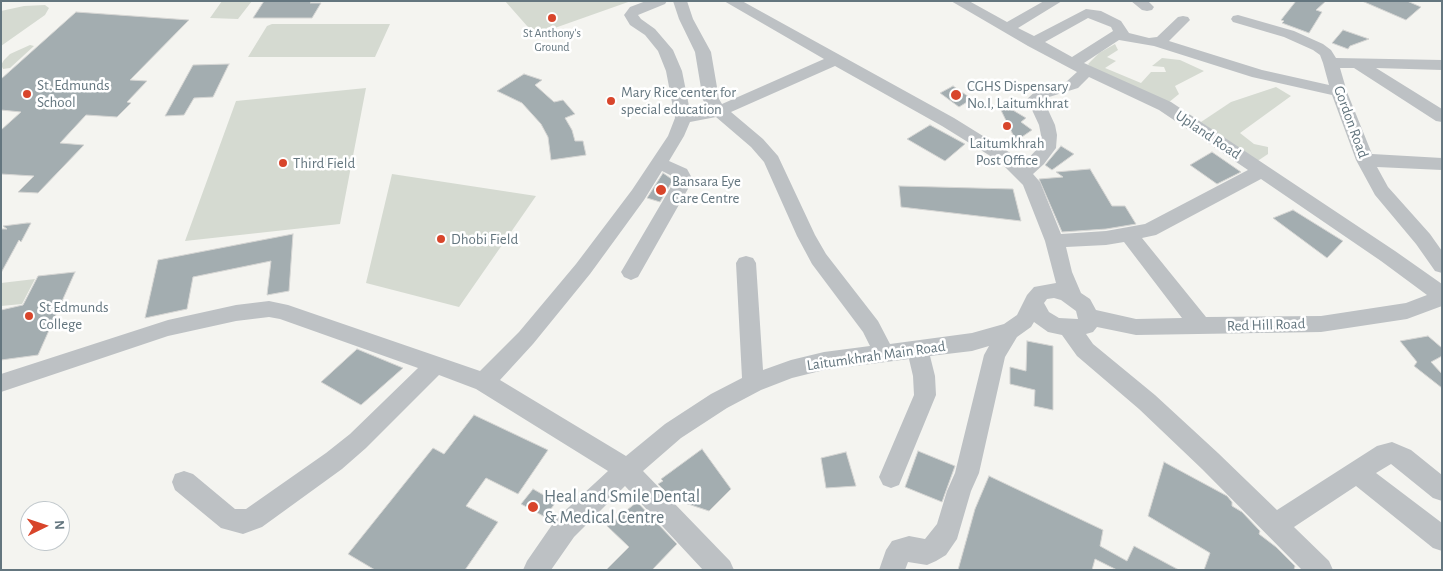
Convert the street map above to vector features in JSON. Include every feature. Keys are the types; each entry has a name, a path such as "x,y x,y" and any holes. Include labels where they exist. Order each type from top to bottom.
{"street":[{"path":"484,382 526,338 583,269 638,195 676,136 683,118 674,71 665,50 650,32 635,22 631,15 635,10 660,1"},
{"path":"680,1 686,19 703,52 711,100 719,111 757,143 772,160 806,236 819,259 871,327 884,354"},
{"path":"731,1 987,145 1023,172 1031,182 1057,249 1067,286 1074,298 1087,310 1071,324"},
{"name":"Upland Road","path":"958,1 1080,68 1165,106 1388,256 1442,297"},
{"path":"1007,28 1052,2"},
{"path":"1033,43 1086,13 1096,14 1116,24 1123,35"},
{"path":"1238,19 1303,40 1326,54 1331,63"},
{"path":"1156,42 1165,39 1183,20"},
{"path":"1023,172 1038,160 1047,148 1049,135 1047,125 1036,99 1044,93 1072,85 1080,68 1114,36 1123,35 1156,42 1258,74 1339,92"},
{"path":"683,118 719,111 742,103 835,60"},
{"name":"Gordon Road","path":"1442,66 1331,63 1339,92 1364,160 1381,191 1423,239 1442,266"},
{"path":"1356,63 1442,117"},
{"path":"1364,160 1442,164"},
{"path":"631,272 684,180 681,173 659,163"},
{"path":"1057,249 1149,230 1261,171"},
{"path":"1129,235 1201,327"},
{"path":"892,570 895,559 901,550 909,549 927,552 937,546 948,530 959,491 967,473 995,355 1014,329 1029,313 1049,282 1057,249"},
{"path":"746,263 753,383"},
{"path":"1071,324 1042,318 1034,307 1038,297 1054,290 1074,298"},
{"name":"Red Hill Road","path":"1071,324 1136,328 1321,324 1407,311 1442,297"},
{"path":"1,383 168,328 236,313 269,309 281,310 484,382 625,469 721,570"},
{"path":"1071,324 1085,350 1147,402 1320,570"},
{"name":"Laitumkhrah Main Road","path":"536,570 566,528 625,469 674,431 719,400 753,383 791,369 824,362 972,342 1014,329 1071,324"},
{"path":"892,476 925,395 924,376 918,350"},
{"path":"184,482 230,520 242,522 264,514 352,446 435,365"},
{"path":"1274,525 1385,454 1392,453 1403,458 1442,490"},
{"path":"1357,472 1442,539"}],"shaded area":[{"path":"222,1 252,1 238,19 210,18"},
{"name":"St Anthony's Ground","path":"505,1 631,1 535,35"},
{"path":"45,5 49,8 45,15 1,46 1,11 24,6"},
{"path":"272,24 390,24 375,57 248,57 267,26"},
{"path":"1115,44 1118,50 1107,57 1116,61 1105,68 1141,83 1151,72 1166,72 1164,67 1152,66 1162,58 1180,60 1204,71 1175,86 1179,94 1168,103 1094,71 1088,64 1099,53"},
{"path":"30,45 34,46 10,68 3,69 1,65 10,54"},
{"path":"1276,87 1291,96 1240,133 1254,144 1268,147 1268,154 1256,162 1201,122 1231,102"},
{"name":"Third Field","path":"366,88 340,224 185,241 236,101"},
{"name":"Dhobi Field","path":"392,174 536,196 459,307 366,283"},
{"path":"35,279 22,304 1,306 1,283"}],"building":[{"path":"264,1 312,1 310,3 321,3 312,18 253,18"},
{"path":"1296,1 1326,1 1316,10 1322,12 1309,33 1282,23 1284,21 1281,20"},
{"path":"1362,1 1407,1 1421,7 1406,20"},
{"path":"76,12 189,20 130,80 147,81 127,102 131,103 117,117 86,115 60,143 84,145 38,193 18,192 34,176 1,174 1,130 21,112 1,110 1,79"},
{"path":"1343,30 1369,39 1350,46 1348,49 1332,43"},
{"path":"229,64 213,97 194,98 184,115 165,116 193,65"},
{"path":"524,74 542,80 535,85 554,102 563,100 575,114 565,118 572,130 575,141 583,141 586,155 551,160 548,137 541,124 522,103 497,91"},
{"path":"953,86 972,99 959,107 940,93"},
{"path":"996,100 1026,118 1021,122 1032,130 1016,141"},
{"path":"930,125 965,144 945,161 907,139"},
{"path":"1061,146 1074,154 1052,170 1045,165"},
{"path":"1212,152 1241,172 1217,184 1190,165"},
{"path":"1090,169 1112,206 1125,206 1136,224 1106,229 1062,232 1039,179 1063,177 1056,172"},
{"path":"663,173 673,180 660,202 647,198"},
{"path":"899,186 1013,189 1021,221 901,207"},
{"path":"1293,210 1343,241 1327,258 1273,218"},
{"path":"31,223 21,242 19,240 1,273 1,229 7,229 3,226"},
{"path":"293,234 289,291 267,295 271,261 193,277 187,309 145,318 158,260"},
{"name":"St Edmunds College","path":"75,272 38,355 1,360 1,310 23,305 38,276"},
{"path":"1428,336 1442,348 1442,356 1431,362 1442,374 1442,388 1414,366 1417,362 1400,341"},
{"path":"1027,341 1053,346 1053,410 1034,406 1035,390 1010,384 1010,367 1026,371"},
{"path":"357,349 403,368 361,405 321,382"},
{"path":"474,415 548,450 518,494 486,478 466,506 498,522 465,570 375,570 348,554 433,448 444,454"},
{"path":"702,449 731,489 709,511 673,499 658,484 663,481 661,479"},
{"path":"918,451 955,466 942,502 905,487"},
{"path":"846,452 856,486 826,488 821,458"},
{"path":"1164,462 1227,496 1232,502 1232,506 1242,512 1260,531 1259,534 1276,547 1295,566 1294,570 1204,570 1210,553 1148,516"},
{"path":"989,476 1103,530 1100,546 1127,561 1134,546 1179,570 1117,570 1095,559 1092,570 958,570 975,509"},
{"path":"533,489 556,502 545,517 521,504"},
{"path":"637,502 677,544 652,570 606,570 629,547 607,526"}],"place":[{"name":"St Anthony's Ground","path":"552,18"},
{"name":"St. Edmunds School","path":"27,94"},
{"name":"CGHS Dispensary No.I, Laitumkhrat","path":"956,95"},
{"name":"Mary Rice center for special education","path":"611,101"},
{"name":"Laitumkhrah Post Office","path":"1007,126"},
{"name":"Third Field","path":"283,163"},
{"name":"Bansara Eye Care Centre","path":"661,190"},
{"name":"Dhobi Field","path":"441,239"},
{"name":"St Edmunds College","path":"29,316"},
{"name":"Heal and Smile Dental & Medical Centre","path":"533,507"}]}
